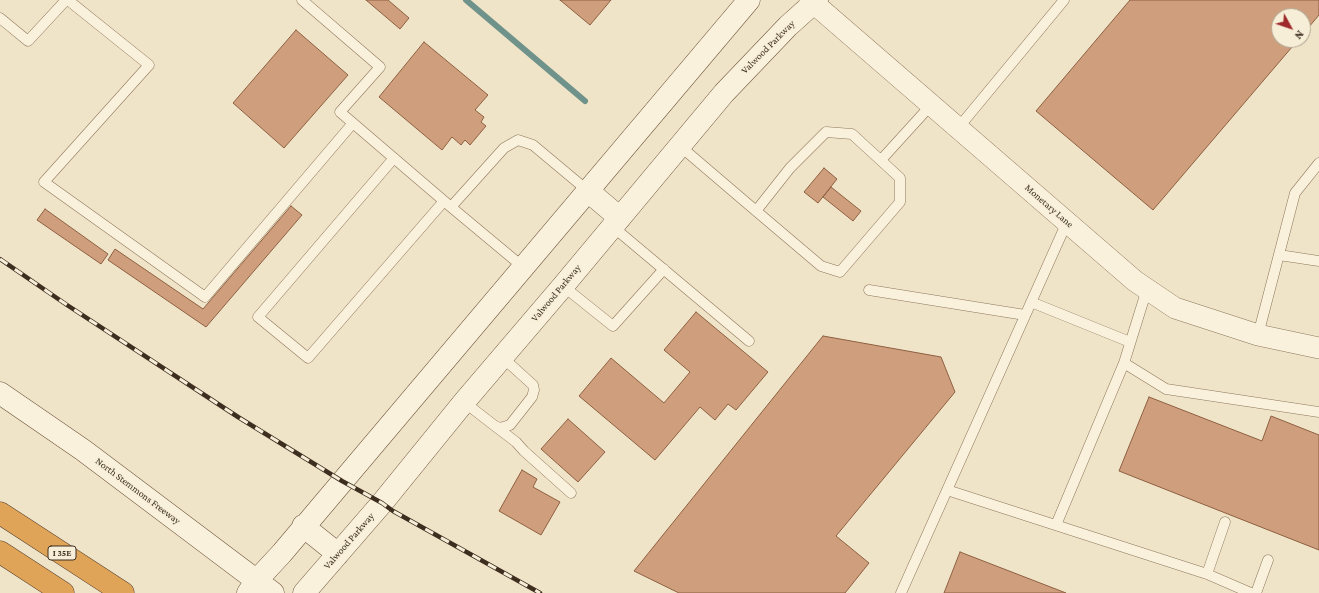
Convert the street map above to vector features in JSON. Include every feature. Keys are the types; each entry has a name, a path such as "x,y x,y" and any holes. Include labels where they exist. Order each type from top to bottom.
{"highway":[{"name":"I 35E","path":"0,513 123,593"},
{"path":"0,552 63,593"}],"main road":[{"path":"259,589 282,552 749,0"},
{"name":"Valwood Parkway","path":"304,593 382,503 464,402 724,93 747,67 814,1"},
{"path":"588,191 616,222"},
{"name":"North Stemmons Freeway","path":"0,393 83,450 259,589"},
{"path":"304,526 338,554"}],"street":[{"name":"Monetary Lane","path":"814,1 1136,281 1174,308 1258,335 1319,348"}],"lane":[{"path":"0,18 28,41 67,0 149,65 44,182 205,297 353,123"},
{"path":"302,0 380,67 340,112 523,267"},
{"path":"958,127 1064,0"},
{"path":"880,160 931,104"},
{"path":"680,146 756,211 821,266 840,272 900,202 900,178 852,134 826,132 790,168 756,211"},
{"path":"394,158 258,317 308,358 448,204 504,148 518,140 533,145 588,191"},
{"path":"1258,335 1295,193 1319,163"},
{"path":"616,222 664,269 749,341"},
{"path":"901,593 1067,222"},
{"path":"1279,255 1319,261"},
{"path":"563,286 613,326 664,269"},
{"path":"1056,525 1124,363 1147,289"},
{"path":"869,290 1025,315"},
{"path":"1031,302 1130,342"},
{"path":"495,426 504,427 510,425 534,393 533,385 502,357"},
{"path":"1124,363 1166,389 1319,412"},
{"path":"464,402 516,442 524,451 571,492"},
{"path":"947,490 1207,574 1251,593"},
{"path":"1207,574 1225,522"},
{"path":"1256,593 1268,560"}],"building":[{"path":"366,0 388,0 409,18 400,29"},
{"path":"560,0 611,0 590,25"},
{"path":"1130,0 1319,0 1319,15 1311,24 1311,8 1271,8 1271,48 1291,48 1153,210 1036,111"},
{"path":"296,30 348,75 284,148 233,103"},
{"path":"424,42 488,95 475,110 484,117 481,122 486,126 470,145 465,140 461,145 452,137 442,150 379,97"},
{"path":"824,168 837,179 818,203 804,192"},
{"path":"831,187 861,211 853,221 823,197"},
{"path":"291,206 302,215 206,327 108,260 115,249 203,309"},
{"path":"45,209 108,254 101,264 37,220"},
{"path":"696,312 768,372 736,410 728,404 715,420 700,407 655,460 579,396 611,358 664,403 690,372 664,350"},
{"path":"823,336 941,357 955,392 836,536 869,563 845,593 679,593 634,571"},
{"path":"1149,397 1262,441 1271,416 1319,435 1319,550 1119,471"},
{"path":"568,419 605,452 578,482 541,449"},
{"path":"522,470 537,479 533,487 560,502 541,535 499,511"},
{"path":"960,552 1066,593 944,593"}],"waterway":[{"path":"466,0 585,101"}],"railway":[{"path":"0,259 67,305 238,417 393,511 540,593"}]}
